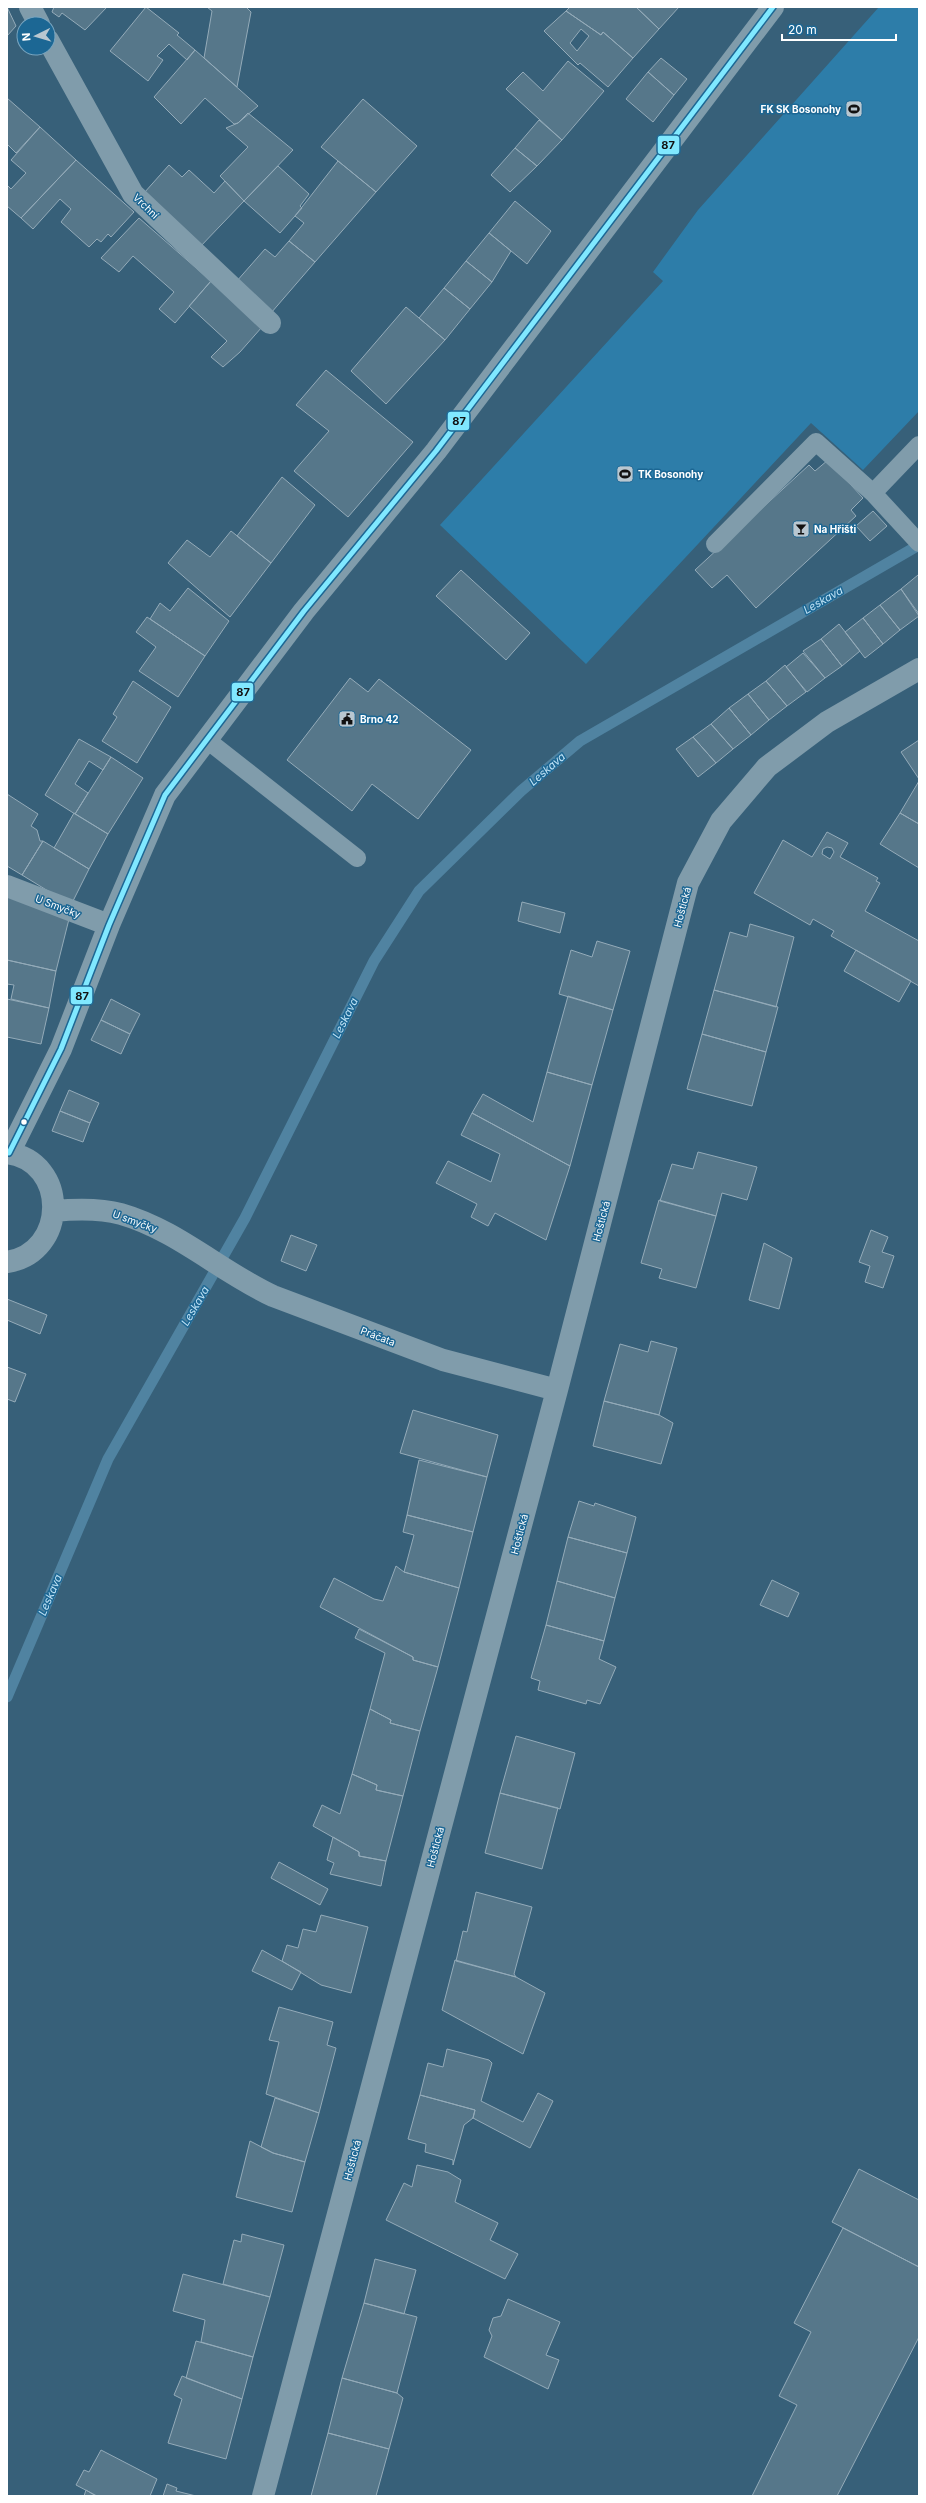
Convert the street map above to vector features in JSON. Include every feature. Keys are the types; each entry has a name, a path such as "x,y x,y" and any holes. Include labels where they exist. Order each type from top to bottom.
{"street":[{"path":"30,7 35,16"},
{"path":"7,1262 15,1261 30,1253 42,1242 50,1227 54,1210 54,1198 43,1174 22,1157 8,1153 61,1049 109,925 165,795 304,611 436,451 773,7"},
{"name":"Vrchní","path":"56,54 133,194 270,323"},
{"name":"Hoštická","path":"263,2496 557,1390 688,883 721,821 767,767 827,722 919,669"},
{"name":"U Smyčky","path":"7,886 109,925"},
{"name":"U smyčky","path":"54,1210 82,1209 121,1214 167,1234 209,1258"},
{"name":"Práčata","path":"209,1258 234,1275 273,1296 443,1360 557,1390"}],"lane":[{"path":"715,544 816,442 873,493 919,543"},
{"path":"873,493 919,445"},
{"path":"207,740 357,858"}],"shaded area":[{"path":"879,7 919,7 919,411 863,470 811,423 586,664 440,525 663,281 653,272 698,210"}],"building":[{"path":"7,7 16,26 7,36"},
{"path":"54,7 107,7 85,30 62,13 59,17 52,12"},
{"path":"146,7 179,33 177,35 195,50 187,60 169,44 157,56 163,60 148,81 110,51"},
{"path":"207,7 246,7 251,12 237,87 204,58 212,11"},
{"path":"570,7 636,7 659,29 633,58 603,32 601,35 566,11"},
{"path":"636,7 679,7 659,29"},
{"path":"566,11 601,35 603,32 633,58 608,87 580,63 578,65 544,31","holes":["581,29 589,36 577,51 570,43"]},
{"path":"195,50 258,106 238,123 234,124 205,98 181,124 154,97"},
{"path":"661,58 687,79 674,95 648,72"},
{"path":"568,61 604,91 562,140 506,89 523,72 543,91"},
{"path":"648,72 674,95 653,122 626,99"},
{"path":"7,98 40,127 16,153 7,144"},
{"path":"363,99 417,146 376,192 321,147"},
{"path":"248,113 293,150 244,201 220,176 248,147 226,128 238,123"},
{"path":"539,120 562,140 537,166 515,148"},
{"path":"40,127 76,160 21,218 7,206 7,185 11,189 26,173 11,160"},
{"path":"515,148 537,166 510,192 491,175"},
{"path":"76,160 134,212 111,237 108,234 101,242 97,239 89,247 61,222 71,209 60,199 33,229 21,218"},
{"path":"338,161 376,192 315,262 289,241 304,223 295,216"},
{"path":"169,165 182,177 189,170 214,193 225,181 244,201 198,249 144,193"},
{"path":"278,166 309,194 300,206 302,208 280,233 244,201"},
{"path":"515,201 551,231 527,264 489,233"},
{"path":"139,218 211,281 175,323 159,309 174,292 133,256 119,272 101,258"},
{"path":"489,233 511,251 492,282 466,261"},
{"path":"289,241 315,262 271,313 236,282 265,249 275,257"},
{"path":"466,261 492,282 470,309 444,288"},
{"path":"211,281 262,327 240,352 223,367 211,357 227,341 189,306"},
{"path":"444,288 470,309 445,340 419,318"},
{"path":"406,307 445,340 386,404 351,371"},
{"path":"326,370 413,442 348,517 294,471 329,431 296,405"},
{"path":"828,460 863,498 851,510 856,516 756,608 727,575 712,588 695,570 809,465 815,471"},
{"path":"282,477 315,505 271,563 237,536"},
{"path":"873,511 887,526 870,541 856,526"},
{"path":"231,531 271,563 230,617 168,563 187,540 210,557"},
{"path":"461,570 530,633 506,660 436,596"},
{"path":"918,575 919,576 919,614 901,589"},
{"path":"188,588 229,621 205,656 150,619 160,603 170,611"},
{"path":"901,589 919,616 900,630 880,605"},
{"path":"880,605 900,630 883,644 863,618"},
{"path":"147,617 205,656 178,697 139,671 156,647 136,632"},
{"path":"863,618 883,644 865,658 845,632"},
{"path":"839,624 860,651 842,666 821,639"},
{"path":"821,639 842,666 825,678 803,651"},
{"path":"803,653 825,678 807,692 786,667"},
{"path":"785,665 806,692 787,706 766,681"},
{"path":"350,678 368,692 379,679 471,750 418,819 372,784 352,811 287,760"},
{"path":"133,681 171,707 137,763 102,741 117,717 113,714"},
{"path":"766,681 787,706 769,720 748,694"},
{"path":"748,694 769,720 751,735 729,708"},
{"path":"729,708 751,735 733,749 711,724"},
{"path":"711,724 733,749 716,763 693,737"},
{"path":"693,737 716,763 698,777 676,749"},
{"path":"79,739 111,757 103,770 89,761 75,784 88,793 75,814 45,795"},
{"path":"919,740 919,779 901,752"},
{"path":"111,757 143,778 108,834 75,814"},
{"path":"919,781 919,824 900,813"},
{"path":"7,794 38,814 31,826 37,830 40,841 43,841 22,875 7,866"},
{"path":"74,813 108,834 89,869 54,848"},
{"path":"900,813 919,824 919,868 880,844"},
{"path":"827,832 848,843 840,857 878,878 876,881 880,883 865,911 919,941 919,986 831,936 834,931 813,919 810,925 754,893 783,840 812,857","holes":["827,847 832,848 834,852 830,859 822,854 823,849"]},
{"path":"43,841 89,869 71,905 22,875"},
{"path":"7,896 70,915 56,971 7,960"},
{"path":"522,902 565,913 560,933 518,921"},
{"path":"750,924 794,937 776,1007 714,990 730,932 747,937"},
{"path":"597,941 630,951 613,1010 559,994 571,950 592,957"},
{"path":"856,950 911,981 899,1002 844,971"},
{"path":"7,960 56,971 49,1008 11,999 14,985 7,984"},
{"path":"714,990 778,1007 766,1052 702,1034"},
{"path":"568,996 613,1010 592,1085 547,1072"},
{"path":"7,999 49,1008 41,1044 7,1037"},
{"path":"111,999 140,1014 130,1034 101,1020"},
{"path":"101,1020 130,1034 121,1054 91,1040"},
{"path":"702,1034 766,1052 752,1106 687,1089"},
{"path":"547,1072 592,1085 570,1166 472,1113 483,1094 533,1122"},
{"path":"69,1090 99,1103 90,1123 60,1111"},
{"path":"60,1111 90,1123 83,1142 52,1131"},
{"path":"472,1113 570,1166 546,1240 495,1213 488,1226 471,1217 477,1204 436,1183 448,1161 491,1182 500,1154 461,1135"},
{"path":"698,1152 757,1167 747,1200 722,1193 716,1216 660,1201 672,1164 693,1169"},
{"path":"659,1200 716,1216 696,1288 659,1278 662,1269 641,1263"},
{"path":"871,1230 888,1237 882,1252 894,1256 883,1288 865,1282 870,1266 859,1262"},
{"path":"291,1235 317,1245 306,1271 281,1261"},
{"path":"764,1243 792,1258 779,1309 749,1300"},
{"path":"7,1299 47,1315 40,1334 7,1320"},
{"path":"651,1341 677,1348 659,1415 604,1401 620,1344 648,1352"},
{"path":"7,1367 26,1374 15,1402 7,1399"},
{"path":"604,1401 659,1415 673,1423 661,1464 593,1446"},
{"path":"413,1410 498,1435 487,1477 400,1453"},
{"path":"419,1460 487,1477 473,1532 407,1515"},
{"path":"579,1501 594,1506 595,1503 636,1517 627,1553 568,1537"},
{"path":"407,1515 473,1532 459,1588 404,1572 414,1535 403,1532"},
{"path":"568,1537 627,1553 615,1598 557,1581"},
{"path":"396,1566 404,1572 459,1588 438,1667 413,1660 413,1657 320,1607 334,1578 374,1599 383,1601"},
{"path":"772,1580 799,1593 788,1617 760,1605"},
{"path":"557,1581 615,1598 604,1641 546,1625"},
{"path":"546,1625 604,1641 599,1659 616,1667 600,1704 587,1700 586,1704 538,1690 540,1681 531,1678"},
{"path":"359,1629 413,1657 413,1660 438,1667 420,1731 390,1723 391,1720 370,1709 385,1653 355,1638"},
{"path":"370,1709 391,1720 390,1723 420,1731 403,1796 376,1790 377,1785 352,1774"},
{"path":"516,1736 575,1753 560,1809 500,1793"},
{"path":"352,1774 377,1785 376,1790 403,1796 386,1861 359,1856 359,1852 313,1826 322,1805 340,1814"},
{"path":"500,1793 558,1808 542,1869 485,1853"},
{"path":"333,1837 359,1852 359,1856 386,1861 381,1886 330,1874 334,1863 327,1860"},
{"path":"279,1862 328,1889 320,1905 271,1878"},
{"path":"476,1892 532,1907 514,1974 516,1977 456,1961 463,1931 467,1932"},
{"path":"321,1915 368,1927 351,1993 321,1985 282,1961 287,1945 298,1948 303,1929 316,1932"},
{"path":"262,1950 301,1972 292,1990 252,1971"},
{"path":"455,1960 516,1977 545,1993 523,2054 442,2010"},
{"path":"279,2007 333,2022 327,2045 336,2048 319,2113 266,2094 279,2042 269,2040"},
{"path":"447,2049 489,2060 492,2063 481,2101 523,2122 538,2093 553,2101 530,2148 473,2118 475,2110 420,2095 428,2063 443,2067"},
{"path":"420,2095 475,2110 473,2118 464,2125 453,2165 453,2160 425,2152 426,2144 408,2139"},
{"path":"275,2098 319,2113 305,2162 273,2153 261,2147"},
{"path":"250,2141 273,2153 305,2162 292,2212 236,2197"},
{"path":"417,2165 448,2172 461,2180 455,2202 498,2223 490,2240 518,2254 505,2279 386,2220 404,2183 412,2187"},
{"path":"859,2169 919,2200 919,2267 832,2222"},
{"path":"843,2228 919,2267 919,2337 837,2496 752,2496 797,2405 779,2396 811,2332 794,2323"},
{"path":"242,2234 284,2245 270,2297 223,2284 234,2240 241,2242"},
{"path":"375,2259 416,2270 404,2314 364,2303"},
{"path":"183,2274 270,2297 253,2357 201,2342 205,2320 173,2311"},
{"path":"508,2299 560,2322 546,2355 559,2360 548,2389 484,2357 492,2336 489,2330 493,2318 501,2316"},
{"path":"364,2303 417,2317 397,2393 342,2378"},
{"path":"196,2341 253,2357 242,2399 186,2378"},
{"path":"182,2376 242,2399 226,2459 168,2443 182,2399 174,2395"},
{"path":"342,2378 397,2393 403,2398 389,2449 328,2433"},
{"path":"328,2433 389,2449 376,2496 311,2496"},
{"path":"101,2450 157,2479 150,2496 97,2496 76,2485 84,2470 89,2472"},
{"path":"167,2484 177,2488 176,2491 196,2496 163,2496"},
{"path":"86,2490 96,2496 84,2496"}],"waterway":[{"name":"Leskava","path":"7,1697 108,1459 245,1218 374,961 419,891 521,791 580,741 919,545"}],"transit line":[{"name":"87","path":"9,1153 61,1049 109,925 165,795 304,611 436,451 773,7"}],"place":[{"name":"FK SK Bosonohy","path":"854,109"},
{"name":"TK Bosonohy","path":"625,474"},
{"name":"Na Hřišti","path":"801,529"},
{"name":"Brno 42","path":"347,719"}]}
